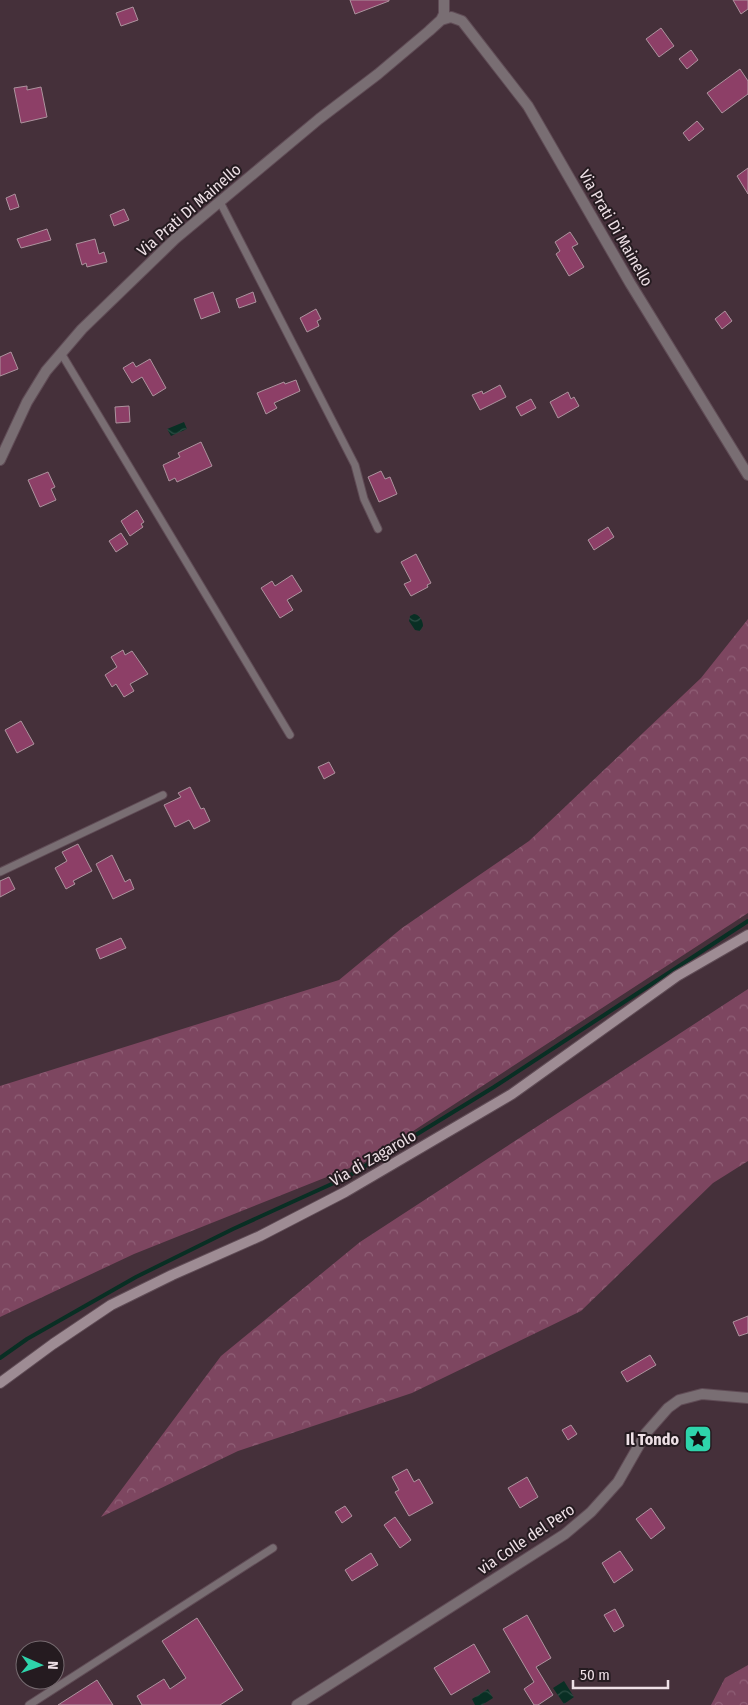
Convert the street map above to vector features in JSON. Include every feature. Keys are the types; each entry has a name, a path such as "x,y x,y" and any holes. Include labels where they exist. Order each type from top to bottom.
{"main road":[{"name":"Via di Zagarolo","path":"0,1383 111,1305 172,1275 260,1236 320,1205 512,1094 677,976 748,935"}],"street":[{"path":"442,20 444,0"},
{"name":"Via Prati Di Mainello","path":"0,460 27,402 46,371 82,329 175,239 442,20 451,17 462,21 528,106 630,284 748,475"},
{"name":"via Colle del Pero","path":"297,1705 578,1524 618,1482 646,1433 668,1408 679,1400 702,1394 748,1398"}],"lane":[{"path":"220,202 355,465 364,499 378,530"},
{"path":"61,353 290,735"},
{"path":"0,872 163,795"},
{"path":"29,1705 273,1548"}],"green space":[{"path":"748,619 748,913 367,1161 134,1254 0,1317 0,1086 339,980 402,928 529,841 701,678"},
{"path":"748,989 748,1161 713,1183 581,1311 412,1393 238,1451 101,1517 221,1356 360,1242"},
{"path":"748,1665 748,1705 711,1705 725,1678"}],"water":[{"path":"184,422 187,429 171,436 167,429"},
{"path":"414,614 422,622 423,626 420,631 415,630 409,621 410,616"},
{"path":"564,1681 574,1697 564,1704 553,1688"},
{"path":"488,1689 493,1698 482,1705 475,1705 472,1699"}],"building":[{"path":"350,0 389,0 389,1 355,14"},
{"path":"733,0 748,0 748,9 741,14"},
{"path":"133,7 138,20 121,26 116,13"},
{"path":"661,28 674,46 659,57 646,39"},
{"path":"691,50 698,60 687,69 679,59"},
{"path":"740,69 748,81 748,94 722,113 707,93"},
{"path":"27,86 27,90 41,87 47,117 21,123 14,88"},
{"path":"697,121 704,129 689,141 683,133"},
{"path":"748,168 748,194 737,176"},
{"path":"15,194 19,207 10,210 6,198"},
{"path":"124,209 129,220 114,226 110,215"},
{"path":"47,229 51,240 21,248 17,239"},
{"path":"570,232 578,244 572,247 584,267 569,276 556,254 560,251 555,242"},
{"path":"95,239 99,254 104,252 107,262 87,267 86,263 82,265 76,244"},
{"path":"213,292 220,312 201,319 194,299"},
{"path":"253,292 256,302 239,308 236,299"},
{"path":"316,309 321,319 317,321 319,326 307,332 300,318"},
{"path":"725,311 732,321 722,329 715,319"},
{"path":"11,352 18,369 0,376 0,357"},
{"path":"150,359 166,388 153,396 142,377 132,383 123,368 133,362 136,367"},
{"path":"296,380 300,391 274,403 277,408 266,414 257,393 284,382 285,384"},
{"path":"500,385 506,397 480,410 472,395 482,391 483,394"},
{"path":"568,392 571,399 574,397 579,406 558,418 550,402"},
{"path":"531,399 536,408 521,416 516,407"},
{"path":"129,406 130,422 116,423 115,407"},
{"path":"201,442 212,466 177,482 175,478 169,481 163,465 180,457 178,453"},
{"path":"381,471 385,479 390,477 397,494 379,502 368,477"},
{"path":"48,472 55,487 51,489 56,500 40,507 28,480"},
{"path":"137,510 144,522 141,524 143,527 130,536 121,521"},
{"path":"608,527 614,537 594,550 588,540"},
{"path":"121,533 128,544 116,552 109,541"},
{"path":"416,554 431,583 427,585 428,587 411,596 404,584 411,581 401,562"},
{"path":"292,575 302,591 287,600 293,610 280,618 261,588 272,581 275,586"},
{"path":"123,650 125,655 132,651 148,674 130,684 134,691 124,697 116,684 112,687 105,675 117,667 111,657"},
{"path":"21,721 34,744 17,753 5,730"},
{"path":"329,762 335,773 324,779 318,767"},
{"path":"190,787 201,809 204,808 210,821 194,829 189,820 175,827 164,805 181,797 178,793"},
{"path":"78,844 92,871 73,881 75,884 66,889 55,868 67,861 62,852"},
{"path":"112,855 125,882 130,879 134,889 113,899 96,864"},
{"path":"9,877 15,889 0,897 0,881"},
{"path":"121,938 126,948 100,959 96,949"},
{"path":"748,1316 748,1333 739,1336 733,1322"},
{"path":"650,1355 656,1365 627,1382 621,1372"},
{"path":"571,1425 577,1434 568,1440 562,1430"},
{"path":"407,1469 414,1482 419,1479 433,1503 409,1516 395,1492 399,1490 392,1477"},
{"path":"527,1477 538,1497 520,1508 508,1488"},
{"path":"345,1506 352,1516 342,1523 335,1512"},
{"path":"651,1508 665,1528 651,1539 636,1519"},
{"path":"395,1517 411,1540 400,1548 384,1525"},
{"path":"620,1551 633,1570 614,1583 602,1563"},
{"path":"371,1553 378,1565 352,1581 345,1570"},
{"path":"615,1609 624,1626 614,1632 604,1615"},
{"path":"527,1615 551,1658 536,1667 553,1695 538,1705 534,1705 524,1689 534,1682 503,1629"},
{"path":"197,1618 243,1690 220,1705 142,1705 137,1696 164,1679 170,1689 186,1678 162,1641"},
{"path":"474,1644 490,1672 451,1695 434,1668"},
{"path":"97,1680 113,1705 58,1705"}],"waterway":[{"path":"0,1358 27,1339 136,1277 233,1229 347,1177 494,1087 748,921"}],"place":[{"name":"Il Tondo","path":"698,1439"}]}
